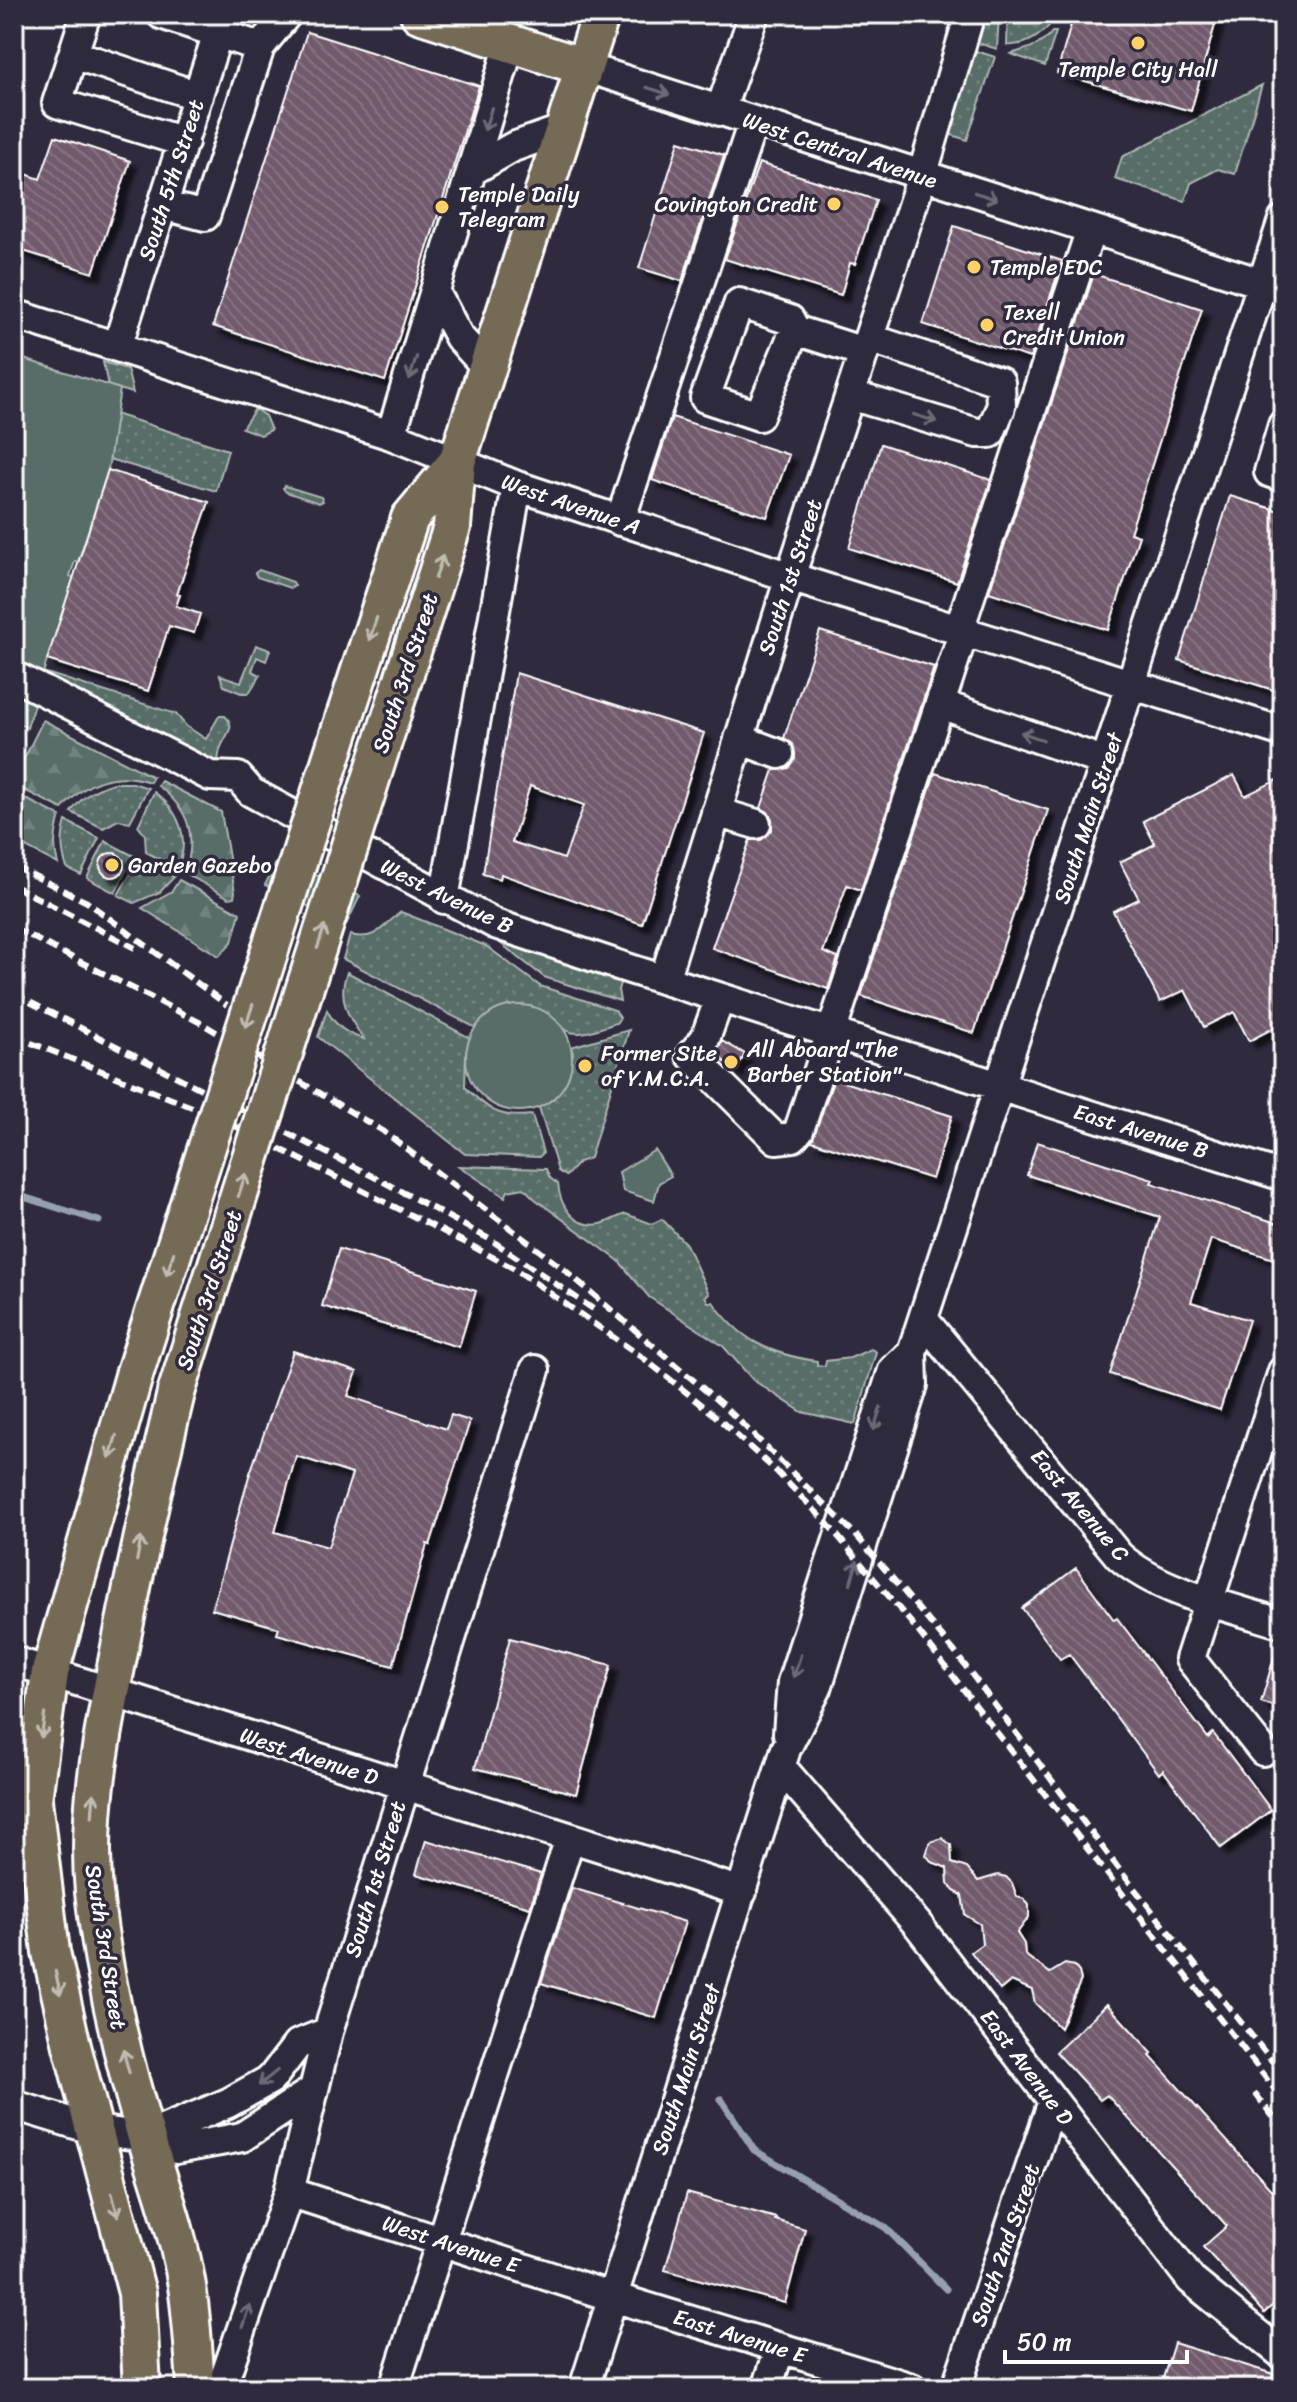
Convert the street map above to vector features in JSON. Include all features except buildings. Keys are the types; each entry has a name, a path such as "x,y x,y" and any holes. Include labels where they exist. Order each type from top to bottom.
{"main road":[{"name":"West Central Avenue","path":"419,14 584,67"},
{"name":"South 3rd Street","path":"146,2137 106,1972 94,1892 91,1845 92,1800 143,1527 176,1393 452,527 457,462 601,14"},
{"name":"South 3rd Street","path":"95,2130 51,1952 23,1814 50,1672 135,1372 410,518 457,462"},
{"path":"95,2130 137,2293 142,2388"},
{"path":"146,2137 187,2284 194,2337 196,2388"}],"street":[{"path":"86,14 57,103 184,142"},
{"path":"161,14 221,24 260,47"},
{"path":"163,205 205,216 260,47 287,14"},
{"path":"720,111 754,14"},
{"name":"South 1st Street","path":"664,980 790,577 922,176 970,14"},
{"name":"South 5th Street","path":"117,347 221,24"},
{"path":"391,435 510,44"},
{"path":"73,54 198,96"},
{"name":"West Central Avenue","path":"584,67 1273,286"},
{"path":"620,521 753,122"},
{"path":"473,170 513,147 564,129"},
{"name":"South Main Street","path":"584,2388 783,1758 822,1674 913,1385 912,1352 1132,683 1273,286 1283,220"},
{"path":"720,998 705,1039 691,1055 776,1139 793,1137 799,1130 940,704 1091,229"},
{"path":"436,294 459,337 488,369"},
{"name":"West Avenue A","path":"14,314 391,435 517,486 790,577 1283,732"},
{"path":"795,330 866,345 1000,382 1001,407 990,433 977,433 850,395"},
{"path":"1283,425 1269,472 1283,477"},
{"path":"444,899 517,486"},
{"name":"West Avenue B","path":"14,676 210,776 238,777 251,792 495,924 1000,1086"},
{"path":"940,704 1106,762"},
{"path":"739,739 779,754"},
{"path":"716,812 756,824"},
{"name":"East Avenue B","path":"1000,1086 1283,1176"},
{"name":"East Avenue C","path":"923,1319 1133,1569 1154,1581 1283,1624"},
{"name":"South 1st Street","path":"218,2388 223,2383 289,2192 328,2032 535,1370"},
{"path":"1263,1751 1190,1659 1283,1371"},
{"name":"West Avenue D","path":"14,1661 742,1892"},
{"name":"East Avenue D","path":"783,1758 918,1925 1191,2280 1283,2355"},
{"path":"394,2388 570,1838"},
{"path":"146,2137 228,2103 271,2079 298,2044 328,2032"},
{"path":"14,2105 95,2130 146,2137 176,2149 242,2137 312,2091"},
{"name":"South 2nd Street","path":"956,2388 1053,2101"},
{"name":"West Avenue E","path":"289,2192 613,2297"},
{"name":"East Avenue E","path":"613,2297 912,2388"},
{"path":"767,2388 780,2348"}],"green space":[{"path":"987,14 999,15 997,49 978,43"},
{"path":"1008,14 1059,14 1037,37 1007,45"},
{"path":"1056,32 1045,66 1011,54 1039,44"},
{"path":"976,51 995,57 967,140 949,134"},
{"path":"1262,85 1235,174 1218,169 1191,183 1185,201 1115,179 1122,157"},
{"path":"14,356 120,389 108,470 78,562 75,561 70,576 80,580 47,660 27,728 14,721"},
{"path":"103,362 127,369 133,393 108,386"},
{"path":"255,409 265,416 271,430 261,435 242,428"},
{"path":"112,413 228,450 216,491 99,456"},
{"path":"285,486 321,497 323,501 319,503 286,492"},
{"path":"259,570 293,582 295,586 290,588 257,577 255,573"},
{"path":"256,645 270,650 266,661 257,657 252,671 260,675 249,693 224,686 220,675 241,682"},
{"path":"21,665 176,714 186,726 206,739 219,716 225,716 230,727 220,750 218,768"},
{"path":"43,720 153,777 150,782 124,777 102,780 81,791 62,809 14,785 14,779"},
{"path":"161,781 221,812 234,897 229,898 185,873 190,847 188,825 184,814 158,786"},
{"path":"113,783 133,783 148,788 130,822 118,820 103,828 71,812 89,794"},
{"path":"154,792 170,807 180,826 183,846 177,868 146,852 145,835 138,826"},
{"path":"14,793 60,816 55,840 58,864 14,841"},
{"path":"66,821 99,838 81,875 67,868 65,862 62,844"},
{"path":"105,841 134,856 115,893 87,878"},
{"path":"279,857 360,896 346,925 265,885"},
{"path":"139,859 174,877 160,892 134,903 118,895"},
{"path":"179,880 240,913 232,942 219,956 142,908 172,891"},
{"path":"401,912 486,946 540,986 615,1010 620,1018 616,1023 578,1033 525,1010 505,1008 485,1017 476,1028 343,959 350,935 374,934"},
{"path":"496,940 621,980 618,990 620,1001 544,977"},
{"path":"347,972 470,1038 466,1052 465,1087 494,1111 532,1115 543,1153 539,1157 465,1154 318,1037 327,1010 342,1029 364,1039 346,1007 343,990"},
{"path":"519,1005 539,1009 556,1021 568,1038 572,1058 568,1078 556,1095 539,1107 519,1111 499,1107 482,1095 470,1078 466,1058 470,1038 482,1021 499,1009"},
{"path":"629,1030 590,1158 579,1162 566,1176 558,1171 539,1107 553,1099 573,1054 571,1047"},
{"path":"655,1150 671,1176 659,1183 654,1201 623,1191 619,1172"},
{"path":"459,1166 546,1169 550,1178 558,1184 565,1208 583,1223 601,1224 626,1214 652,1224 662,1219 686,1244 709,1294 705,1296 708,1302 713,1302 734,1327 770,1350 817,1361 817,1365 825,1366 826,1361 850,1358 871,1349 876,1352 855,1424 802,1412 753,1380 723,1346 649,1297 619,1261 524,1188 508,1191 505,1197"}],"waterway":[{"path":"14,1194 99,1221"},
{"path":"721,2099 754,2150 886,2228 946,2289"}],"railway":[{"path":"14,866 87,902 227,1005"},
{"path":"14,886 135,948"},
{"path":"14,928 201,1023 383,1131 566,1271 726,1408 855,1534 954,1651 1122,1873 1283,2075"},
{"path":"14,994 382,1181 491,1240 596,1311"},
{"path":"14,1036 217,1117 515,1269 642,1357 711,1412 825,1521 914,1626 1283,2100"},
{"path":"1255,2093 1283,2130"}],"place":[{"name":"Temple City Hall","path":"1138,43"},
{"name":"Covington Credit","path":"834,204"},
{"name":"Temple Daily Telegram","path":"442,207"},
{"name":"Temple EDC","path":"974,267"},
{"name":"Texell Credit Union","path":"987,325"},
{"name":"Garden Gazebo","path":"112,865"},
{"name":"All Aboard \"The Barber Station\"","path":"731,1062"},
{"name":"Former Site of Y.M.C.A.","path":"585,1066"}]}
